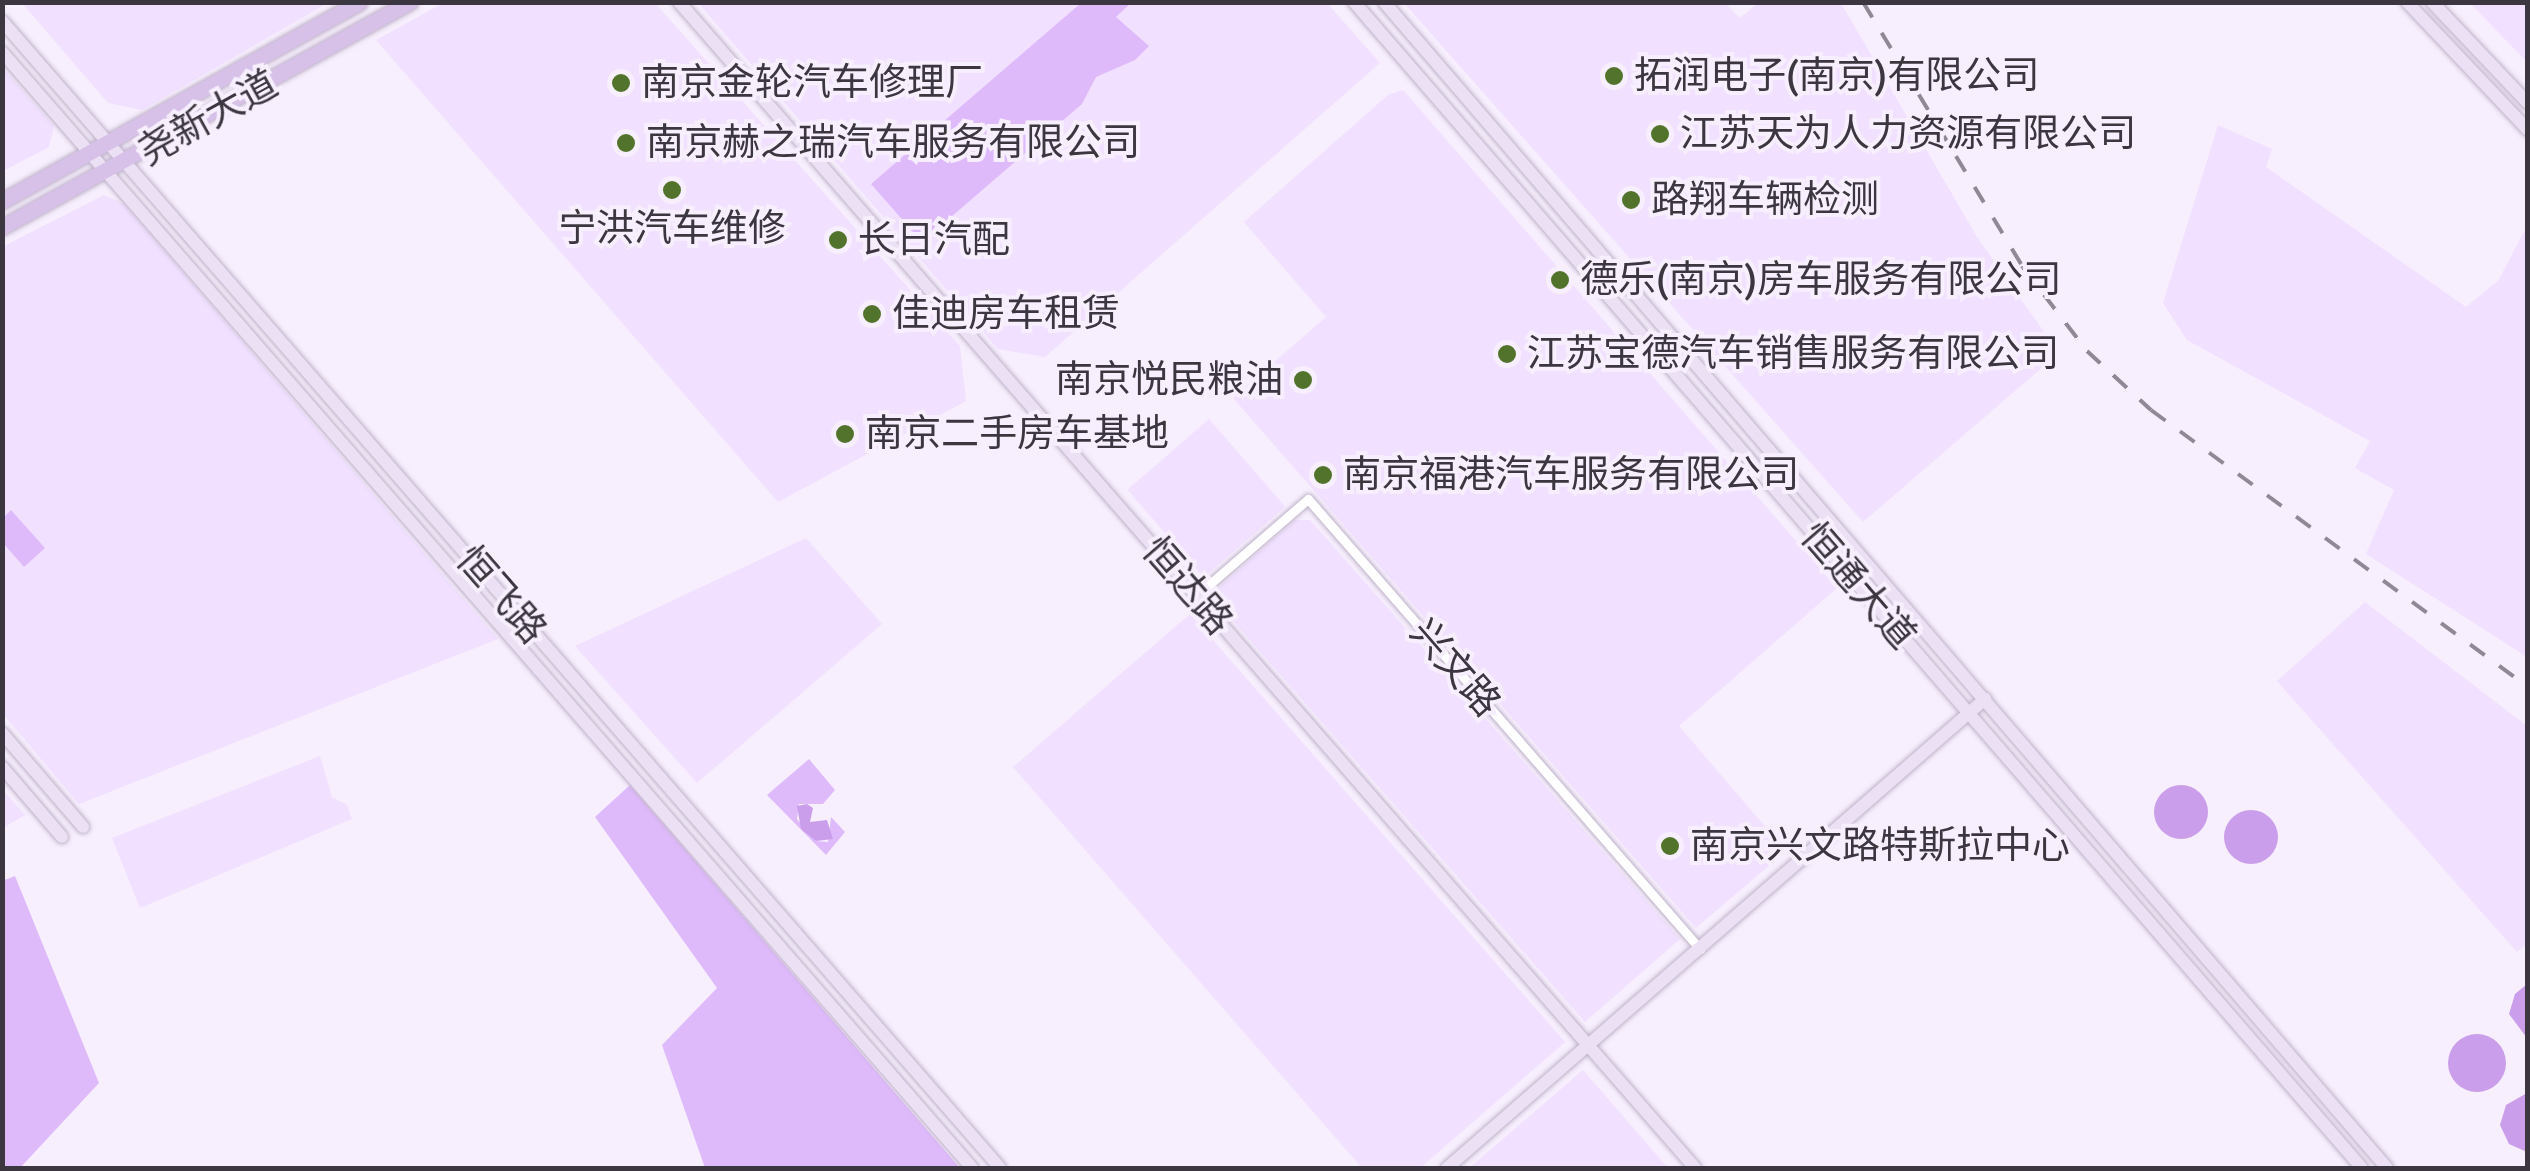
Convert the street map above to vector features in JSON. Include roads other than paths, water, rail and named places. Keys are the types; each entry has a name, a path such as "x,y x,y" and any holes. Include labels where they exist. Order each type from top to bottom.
{"main road":[{"name":"尧新大道","path":"2,201 111,146 359,2"},
{"name":"尧新大道","path":"2,227 126,164 410,2"},
{"name":"恒达路","path":"679,2 1695,1168"},
{"name":"恒通大道","path":"1354,2 2362,1168"},
{"name":"恒通大道","path":"1384,2 2387,1168"},
{"path":"2407,2 2528,130"},
{"path":"2432,2 2528,103"},
{"name":"恒飞路","path":"2,21 1000,1168"},
{"name":"恒飞路","path":"2,52 972,1168"},
{"path":"1447,1168 1985,699"},
{"path":"2,734 84,827"},
{"path":"2,767 62,837"}],"street":[{"name":"兴文路","path":"1196,596 1308,499 1700,948"}],"railway":[{"path":"1863,2 2022,266 2087,351 2151,410 2528,687"}],"place":[{"name":"拓润电子(南京)有限公司","path":"1614,76"},
{"name":"南京金轮汽车修理厂","path":"621,83"},
{"name":"江苏天为人力资源有限公司","path":"1660,134"},
{"name":"南京赫之瑞汽车服务有限公司","path":"626,143"},
{"name":"宁洪汽车维修","path":"672,190"},
{"name":"路翔车辆检测","path":"1631,200"},
{"name":"长日汽配","path":"838,240"},
{"name":"德乐(南京)房车服务有限公司","path":"1560,280"},
{"name":"佳迪房车租赁","path":"872,314"},
{"name":"江苏宝德汽车销售服务有限公司","path":"1507,354"},
{"name":"南京悦民粮油","path":"1303,380"},
{"name":"南京二手房车基地","path":"845,434"},
{"name":"南京福港汽车服务有限公司","path":"1323,475"},
{"name":"南京兴文路特斯拉中心","path":"1670,846"}]}
